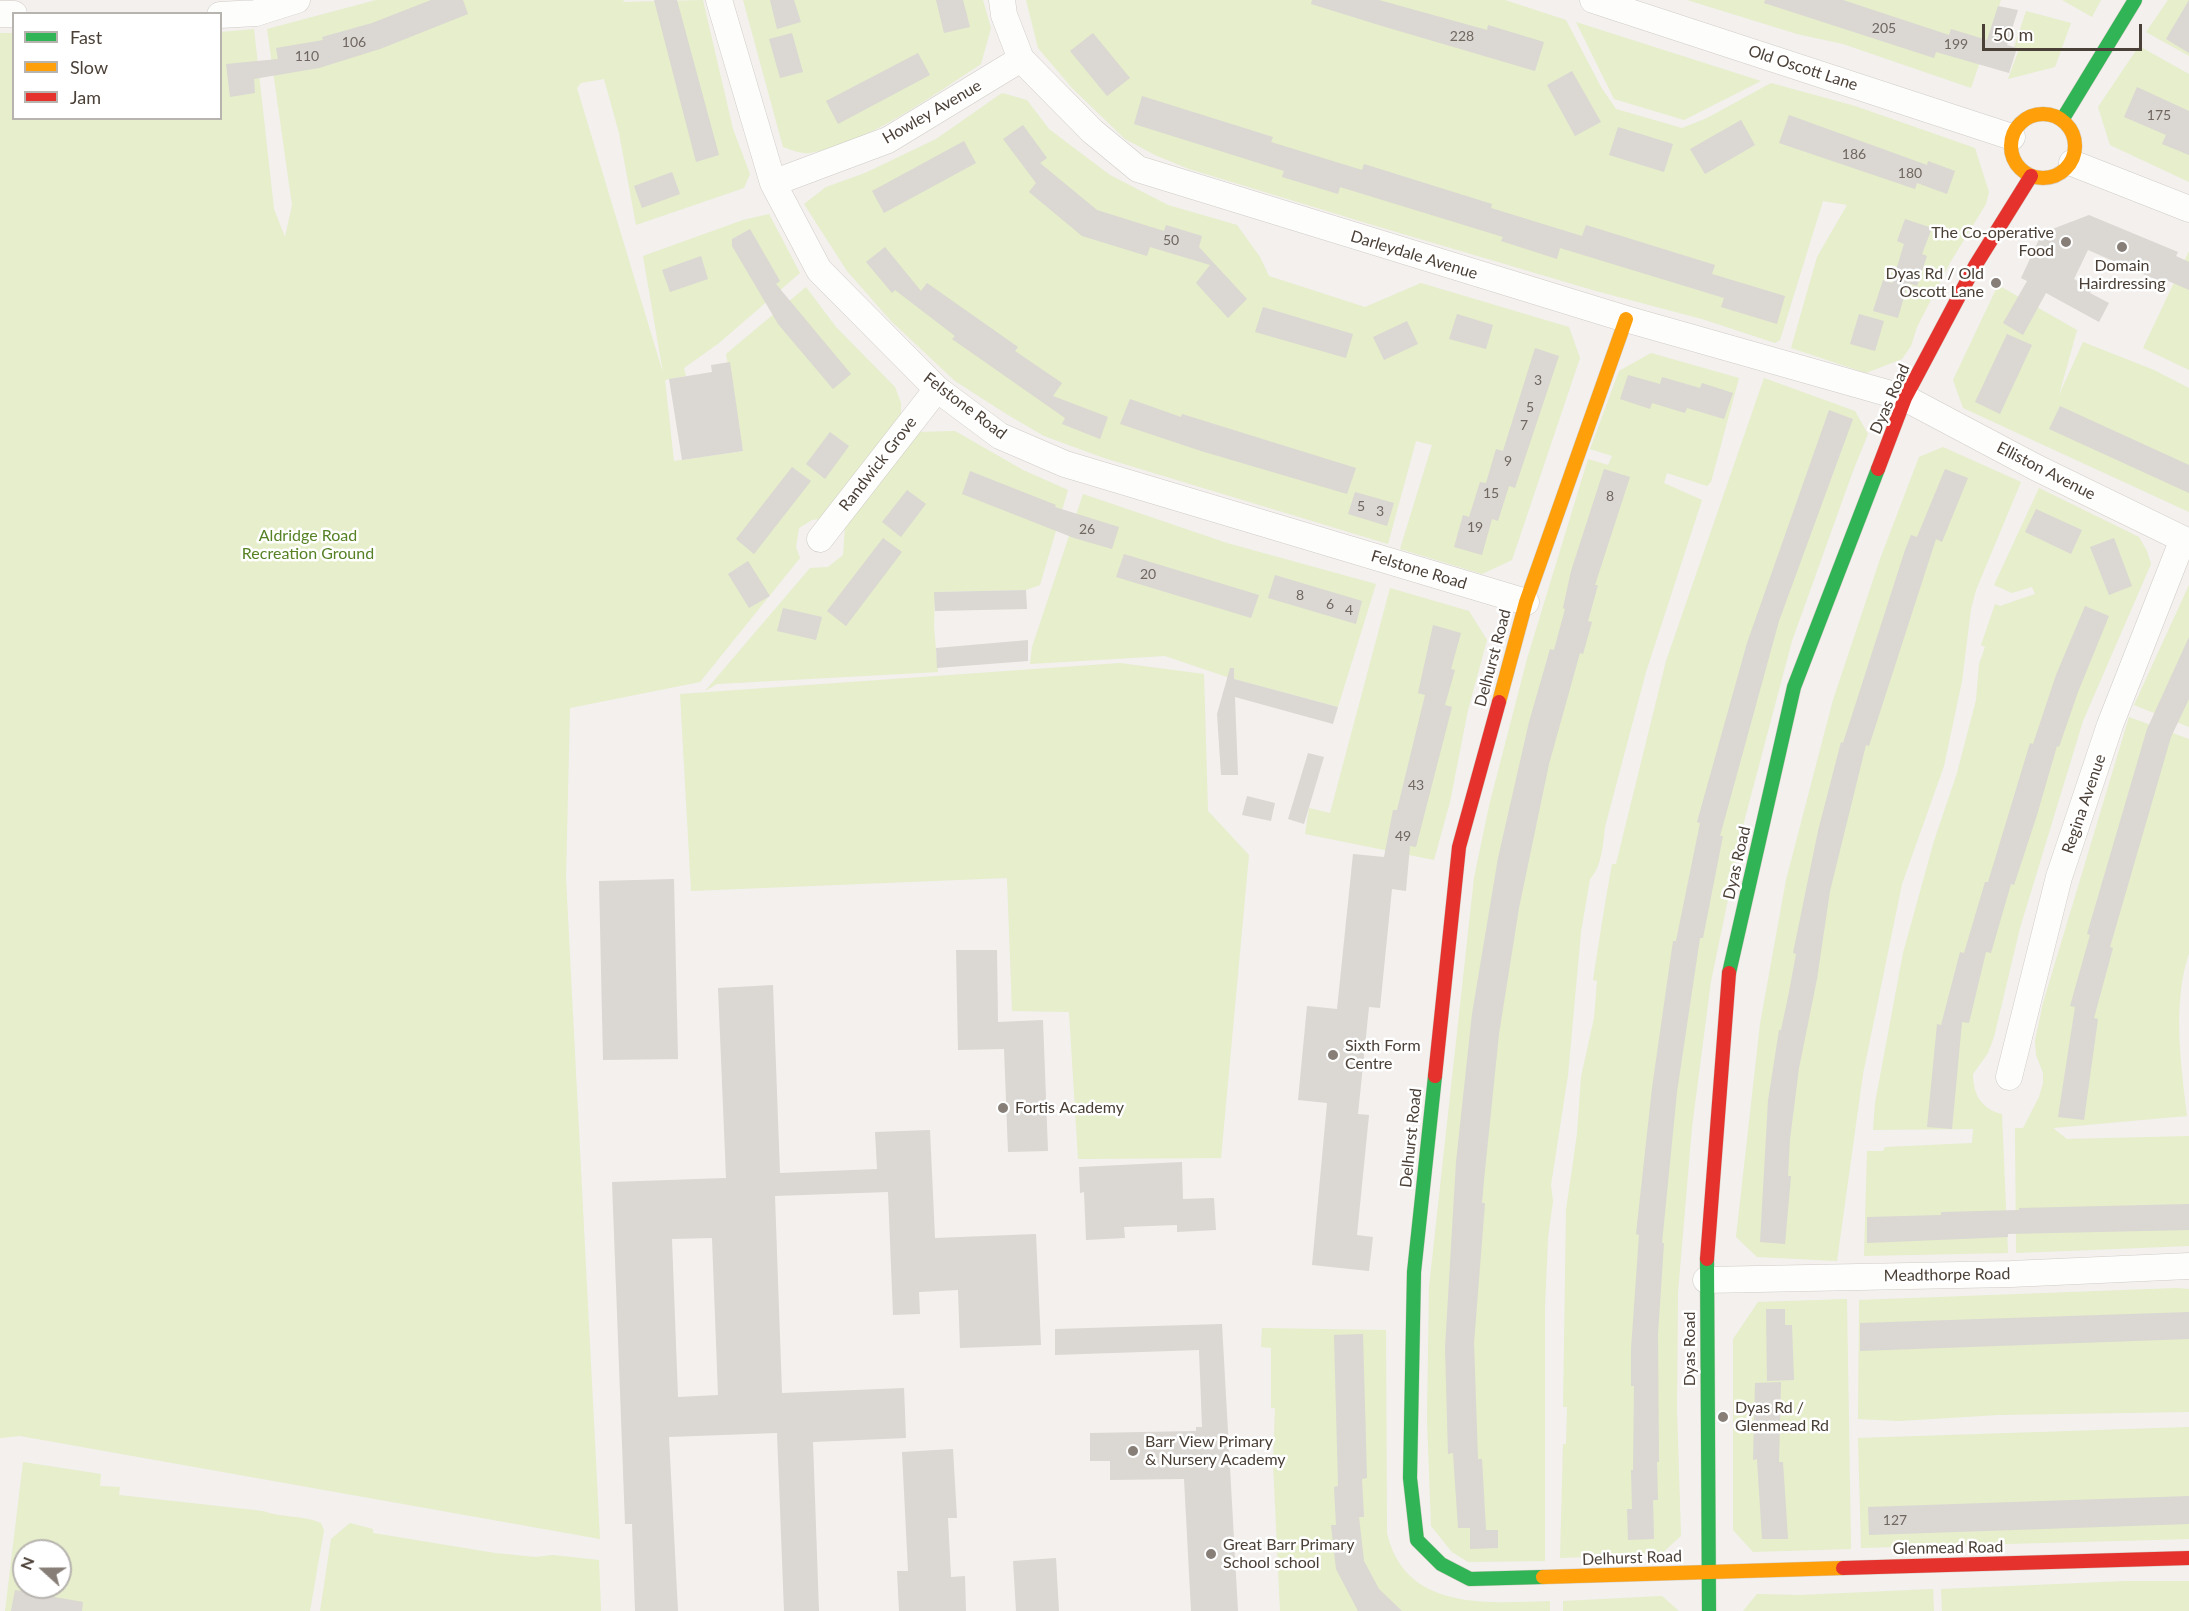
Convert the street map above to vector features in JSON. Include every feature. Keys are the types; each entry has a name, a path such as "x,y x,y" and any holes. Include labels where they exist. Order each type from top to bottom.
{"street":[{"path":"222,15 256,13 297,0"},
{"name":"Felstone Road","path":"719,0 773,183 819,270 937,389 1000,436 1065,464 1526,602"},
{"name":"Darleydale Avenue","path":"1002,0 1004,15 1021,59 1092,131 1138,169 1626,319 1905,398"},
{"name":"Old Oscott Lane","path":"1593,0 2012,137"},
{"path":"2062,120 2135,0"},
{"name":"Howley Avenue","path":"773,183 888,140 1021,59"},
{"path":"2043,114 2062,120 2074,135 2075,154 2072,163 2058,175 2049,178 2031,176 2016,165 2011,146 2012,137 2024,120 2033,116 2043,114"},
{"path":"2072,163 2189,208"},
{"name":"Dyas Road","path":"1708,1611 1706,1280 1727,983 1794,687 1905,398 1975,266 2031,176"},
{"name":"Delhurst Road","path":"1626,319 1526,602 1459,847 1414,1272 1410,1478 1417,1540 1441,1564 1470,1579 1707,1573"},
{"name":"Randwick Grove","path":"820,539 937,389"},
{"name":"Elliston Avenue","path":"1905,398 2037,468 2186,541"},
{"name":"Regina Avenue","path":"2009,1077 2059,877 2110,725 2186,541"},
{"name":"Meadthorpe Road","path":"1706,1280 2011,1274 2189,1266"},
{"name":"Glenmead Road","path":"1707,1573 1856,1566 2189,1558"}],"green space":[{"name":"Aldridge Road Recreation Ground","path":"376,0 625,0 622,2 703,0 733,129 750,174 744,188 636,225 619,133 604,79 581,83 577,88 663,373 643,256 743,220 769,214 800,273 719,343 684,368 686,376 665,380 674,461 743,451 726,354 806,287 836,327 895,387 901,403 901,422 827,518 812,520 799,528 796,547 800,558 700,682 570,708 566,878 600,1539 20,1436 0,1438 0,33 12,33 12,120 222,120 222,32 254,29 274,209 285,237 292,205 267,29"},
{"path":"743,0 983,0 991,28 981,64 921,104 854,139 832,148 803,153 783,147"},
{"path":"1026,0 1505,0 1566,20 1601,87 1616,109 1682,128 1707,118 1771,83 1855,106 1975,148 1989,192 1986,204 1951,261 1917,327 1911,346 1902,359 1866,373 1791,348 1817,257 1847,205 1823,201 1780,340 1775,343 1702,319 1596,291 1376,226 1189,169 1155,155 1125,139 1072,88 1038,48"},
{"path":"1687,0 2001,0 1971,88 1843,44 1797,34"},
{"path":"2062,0 2101,0 2092,17"},
{"path":"2168,0 2189,0 2189,56 2146,32"},
{"path":"2026,11 2071,23 2055,67 2008,79 2019,49 2014,47"},
{"path":"1576,22 1761,81 1684,120 1614,99"},
{"path":"2139,46 2189,74 2189,182 2110,145 2098,107"},
{"path":"1002,93 1027,100 1049,129 1110,175 1168,205 1237,225 1260,257 1269,276 1365,307 1421,283 1569,327 1580,358 1512,560 1482,574 1400,549 1432,445 1416,441 1388,544 1104,458 1044,436 955,381 891,321 847,271 804,204 826,187 865,173 936,139"},
{"path":"2189,251 2189,370 2143,348"},
{"path":"1998,285 2077,330 2059,395 2083,342 2154,370 2189,388 2189,512 1963,408 1953,380"},
{"path":"1651,353 1739,378 1711,482 1707,486 1667,473 1664,483 1702,500 1646,672 1605,827 1603,847 1597,868 1590,879 1581,932 1568,1075 1551,1185 1553,1201 1548,1238 1545,1306 1545,1561 1468,1562 1452,1552 1431,1526 1427,1419 1429,1287 1474,878 1489,806 1527,659 1588,459 1608,465 1612,456 1590,449 1619,371"},
{"path":"1764,378 1855,411 1868,434 1792,641 1745,818 1711,981 1692,1127 1678,1292 1677,1408 1681,1536 1661,1554 1560,1558 1563,1444 1566,1444 1567,1407 1563,1407 1566,1210 1577,1134 1581,1077 1594,1018 1597,981 1593,980 1612,864 1616,864 1666,661"},
{"path":"955,431 1023,470 1068,490 1040,585 1026,590 935,592 934,627 938,672 717,684 705,691 810,568 828,567 843,555 845,527 915,432"},
{"path":"1943,447 2021,482 1976,590 1971,609 1962,681 1944,766 1902,884 1863,1074 1837,1261 1757,1257 1736,1237 1760,1024 1786,880 1833,700 1880,559 1919,457"},
{"path":"2039,488 2139,537 2151,564 2083,721 2020,928 1994,1037 1988,1053 1973,1074 1980,1100 1995,1112 2002,1114 2008,1253 1864,1256 1867,1151 1883,1151 1885,1147 1972,1143 1973,1129 1873,1130 1875,1103 1903,953 1934,841 1957,773 1976,700 1979,664 1985,647 1981,645 1995,604 2000,606 2035,594 2032,587 2012,593 1994,585"},
{"path":"1083,494 1227,543 1376,584 1338,707 1233,679 1165,656 1030,664 1032,647"},
{"path":"2189,585 2189,727 2134,705"},
{"path":"1390,588 1469,611 1487,640 1468,710 1450,802 1434,860 1305,834 1309,808 1330,813"},
{"path":"1120,663 1204,674 1208,811 1249,855 1221,1158 1078,1159 1069,1012 1012,1011 1007,878 691,891 680,694"},
{"path":"2129,717 2189,739 2189,953 2179,1013 2187,1116 2053,1128 2067,1139 2189,1136 2189,1246 2016,1253 2015,1128 2023,1128 2039,1097 2043,1083 2043,1073 2036,1055 2035,1041 2043,1003"},
{"path":"2189,1289 2189,1412 1998,1415 1899,1421 1858,1419 1859,1300"},
{"path":"1847,1299 1851,1549 1753,1552 1733,1530 1733,1339 1758,1302"},
{"path":"1262,1328 1386,1330 1387,1533 1397,1558 1411,1577 1430,1589 1451,1597 1475,1601 1550,1601 1550,1611 1280,1611 1273,1463 1275,1408 1271,1408 1271,1348 1261,1347"},
{"path":"2189,1427 2189,1539 1861,1548 1858,1438"},
{"path":"23,1462 101,1474 100,1486 120,1487 119,1495 263,1511 321,1523 324,1530 310,1611 5,1611 12,1553 12,1599 72,1599 72,1539 14,1539"},
{"path":"350,1523 373,1529 373,1533 495,1553 536,1557 552,1555 599,1560 601,1611 320,1611 331,1539"},
{"path":"2127,1581 2189,1581 2189,1611 1942,1611 1941,1589"},
{"path":"1933,1589 1934,1611 1743,1611 1757,1594 1800,1595"},
{"path":"1662,1596 1679,1611 1563,1611 1563,1601"}],"building":[{"path":"431,0 463,0 468,14 380,49 319,68 254,79 255,93 230,97 226,64 278,59 276,48 323,40 322,37 372,23"},
{"path":"654,0 677,0 719,155 696,162"},
{"path":"770,0 794,0 801,22 777,29"},
{"path":"936,0 963,0 970,27 944,33"},
{"path":"1312,0 1379,0 1487,30 1488,25 1544,42 1535,71 1311,4"},
{"path":"1765,0 1843,0 1949,35 1951,29 1987,40 1998,6 2018,10 2007,45 2017,48 2009,73 1936,52 1934,58 1764,3"},
{"path":"2189,0 2189,53 2166,39"},
{"path":"792,33 803,72 780,78 769,39"},
{"path":"1093,33 1130,78 1107,96 1070,51"},
{"path":"918,53 930,75 838,124 826,101"},
{"path":"1572,71 1601,122 1575,136 1547,85"},
{"path":"2137,87 2189,111 2189,155 2162,144 2166,135 2124,117"},
{"path":"1142,96 1273,137 1271,142 1362,170 1364,164 1492,204 1491,208 1582,236 1586,225 1715,265 1712,274 1785,296 1777,324 1721,307 1724,298 1560,248 1557,259 1501,241 1503,237 1340,187 1338,194 1282,177 1284,171 1134,124"},
{"path":"1789,115 1927,165 1928,161 1955,171 1947,194 1917,183 1915,189 1779,143"},
{"path":"1741,120 1755,145 1705,174 1690,149"},
{"path":"1023,125 1047,158 1040,163 1097,210 1164,231 1166,225 1202,236 1199,247 1247,299 1228,318 1196,283 1210,265 1150,247 1147,256 1082,236 1029,192 1036,183 1003,139"},
{"path":"1618,127 1673,144 1664,172 1609,155"},
{"path":"964,141 976,163 884,213 872,191"},
{"path":"672,172 680,194 642,208 634,186"},
{"path":"2089,215 2178,252 2176,256 2189,262 2189,290 2166,280 2164,283 2088,250 2074,279 2092,288 2090,293 2109,303 2099,322 2046,293 2023,335 2003,323 2027,281 2021,278 2042,233"},
{"path":"1905,219 1932,228 1922,254 1927,256 1917,286 1908,283 1898,318 1873,311 1883,280 1892,283 1904,244 1897,241"},
{"path":"750,229 780,281 776,284 851,374 833,389 778,324 732,246 732,239"},
{"path":"885,247 921,291 927,283 1018,347 1015,351 1062,383 1053,396 1108,417 1100,439 1062,424 1065,418 952,339 955,336 895,290 892,293 866,262"},
{"path":"701,256 708,279 670,292 662,270"},
{"path":"1263,307 1353,334 1346,358 1255,332"},
{"path":"1457,314 1493,325 1486,349 1449,339"},
{"path":"1859,314 1884,321 1875,351 1850,344"},
{"path":"1407,321 1418,344 1384,360 1373,337"},
{"path":"2007,334 2032,345 2000,414 1975,402"},
{"path":"1535,348 1559,356 1515,488 1509,486 1498,521 1492,519 1482,555 1454,547 1463,515 1469,517 1480,482 1486,483 1496,449 1503,451"},
{"path":"730,362 743,451 682,460 669,379 712,372 711,365"},
{"path":"1628,375 1660,384 1662,377 1700,388 1702,383 1733,393 1724,419 1687,408 1685,413 1652,403 1650,409 1620,399"},
{"path":"1130,399 1181,417 1182,414 1356,468 1347,494 1201,451 1120,424"},
{"path":"2060,406 2189,465 2189,493 2049,429"},
{"path":"1829,410 1853,419 1779,621 1720,836 1723,836 1703,938 1700,938 1677,1092 1662,1243 1664,1243 1658,1334 1658,1500 1653,1500 1654,1539 1628,1540 1627,1509 1632,1509 1634,1386 1631,1386 1631,1349 1639,1235 1636,1234 1652,1088 1673,941 1676,941 1700,823 1697,822 1747,643"},
{"path":"830,432 849,446 825,479 806,464"},
{"path":"792,467 811,481 754,554 736,539"},
{"path":"1604,469 1630,477 1595,585 1598,585 1588,621 1592,622 1583,654 1580,653 1549,764 1519,908 1499,1034 1482,1203 1485,1203 1474,1343 1478,1459 1482,1459 1486,1530 1498,1530 1498,1548 1470,1549 1470,1528 1458,1528 1453,1453 1448,1454 1445,1348 1456,1162 1472,1014 1498,858 1529,722 1550,649 1554,650 1565,609 1563,608 1571,571"},
{"path":"1945,469 1968,478 1942,542 1936,539 1869,746 1866,745 1830,891 1817,979 1799,1068 1790,1139 1788,1176 1791,1176 1785,1244 1760,1242 1768,1101 1779,1030 1781,1030 1796,954 1793,953 1818,831 1841,742 1843,743 1905,550 1911,535 1917,537"},
{"path":"970,471 1056,505 1055,507 1119,527 1112,549 1074,538 962,494"},
{"path":"907,490 926,504 901,537 882,522"},
{"path":"1355,492 1394,503 1387,526 1348,514"},
{"path":"2036,509 2082,530 2071,554 2025,532"},
{"path":"883,538 902,552 846,626 827,611"},
{"path":"2114,538 2132,586 2109,595 2090,547"},
{"path":"1124,554 1259,595 1251,618 1116,577"},
{"path":"748,561 770,596 749,608 728,574"},
{"path":"1275,575 1362,601 1356,624 1268,598"},
{"path":"1026,590 1027,609 935,611 934,592"},
{"path":"2085,606 2109,616 2078,692 2059,747 2057,746 2014,885 2011,884 1991,953 1986,952 1969,1023 1962,1022 1952,1129 1927,1127 1937,1024 1941,1025 1960,952 1964,953 1985,882 1988,882 2030,743 2033,744 2056,675"},
{"path":"783,608 822,617 816,640 777,631"},
{"name":"Sixth Form Centre","path":"1433,625 1461,633 1451,669 1455,670 1445,705 1452,707 1416,847 1410,846 1406,891 1392,889 1380,1008 1369,1007 1358,1114 1369,1115 1357,1235 1373,1237 1369,1271 1312,1265 1327,1103 1298,1100 1307,1006 1337,1009 1353,854 1384,857 1393,810 1397,810 1425,695 1418,693"},
{"path":"2189,637 2189,699 2171,737 2110,947 2113,948 2094,1018 2098,1019 2084,1120 2058,1117 2075,1007 2070,1006 2090,935 2087,934 2147,729"},
{"path":"1028,640 1028,661 937,668 936,648"},
{"path":"1230,668 1234,668 1234,679 1338,707 1333,724 1235,697 1238,775 1221,775 1217,714"},
{"path":"1308,753 1324,757 1304,824 1288,819"},
{"path":"1247,796 1275,803 1271,821 1242,815"},
{"path":"674,879 678,1059 603,1060 599,881"},
{"path":"956,950 997,950 998,1022 1043,1020 1048,1151 1008,1152 1004,1049 958,1050"},
{"path":"773,985 780,1173 877,1169 875,1132 930,1130 935,1238 1036,1234 1041,1345 960,1348 958,1290 919,1292 920,1314 893,1315 888,1192 775,1196 782,1393 904,1388 906,1438 813,1442 819,1611 784,1611 777,1433 669,1437 678,1611 635,1611 632,1524 625,1524 612,1182 726,1178 718,988","holes":["712,1238 718,1395 678,1397 672,1239"]},
{"path":"1182,1162 1183,1199 1214,1198 1216,1230 1177,1232 1177,1225 1124,1227 1125,1238 1086,1240 1084,1192 1080,1193 1079,1167"},
{"path":"2189,1204 2189,1230 2008,1234 2008,1237 1867,1243 1867,1217 1941,1215 1941,1212 2019,1210 2019,1208"},
{"path":"1766,1309 1785,1309 1785,1325 1792,1325 1794,1380 1767,1381"},
{"path":"2189,1312 2189,1339 1860,1351 1860,1323"},
{"path":"1222,1324 1238,1611 1191,1611 1184,1479 1110,1480 1110,1461 1090,1461 1090,1433 1196,1431 1196,1427 1202,1427 1199,1350 1055,1355 1055,1329"},
{"path":"1363,1334 1367,1478 1362,1479 1364,1517 1359,1517 1364,1561 1379,1589 1402,1611 1358,1611 1336,1569 1331,1525 1336,1525 1334,1487 1338,1486 1334,1335"},
{"path":"1781,1382 1779,1462 1783,1462 1788,1539 1762,1539 1757,1459 1753,1460 1755,1383"},
{"path":"953,1449 957,1518 948,1518 951,1577 965,1576 966,1611 899,1611 897,1571 908,1571 902,1452"},
{"path":"2189,1496 2189,1524 1869,1535 1868,1507"},
{"path":"1056,1558 1059,1611 1016,1611 1013,1561"},
{"path":"13,1599 66,1599 83,1602 82,1611 11,1611"}],"traffic: fast":[{"path":"2062,120 2135,0"},
{"path":"1729,973 1794,687 1878,469"},
{"path":"1435,1076 1414,1272 1410,1478 1417,1540 1441,1564 1470,1579 1543,1577"},
{"path":"1707,1259 1709,1611"}],"traffic: slow":[{"path":"2037,114 2049,114 2066,123 2073,134 2075,146 2073,158 2066,169 2049,178 2037,178 2025,173 2016,164 2011,152 2011,140 2016,128 2025,119 2037,114"},
{"path":"1499,702 1526,602 1626,319"},
{"path":"1543,1577 1843,1568"}],"traffic: jam":[{"path":"1878,469 1905,398 1975,266 2031,176"},
{"path":"1435,1076 1459,847 1499,702"},
{"path":"1707,1259 1729,973"},
{"path":"1843,1568 2189,1558"}],"place":[{"name":"The Co-operative Food","path":"2066,242"},
{"name":"Domain Hairdressing","path":"2122,247"},
{"name":"Dyas Rd / Old Oscott Lane","path":"1996,283"},
{"name":"Sixth Form Centre","path":"1333,1055"},
{"name":"Fortis Academy","path":"1003,1108"},
{"name":"Dyas Rd / Glenmead Rd","path":"1723,1417"},
{"name":"Barr View Primary & Nursery Academy","path":"1133,1451"},
{"name":"Great Barr Primary School school","path":"1211,1554"}]}
